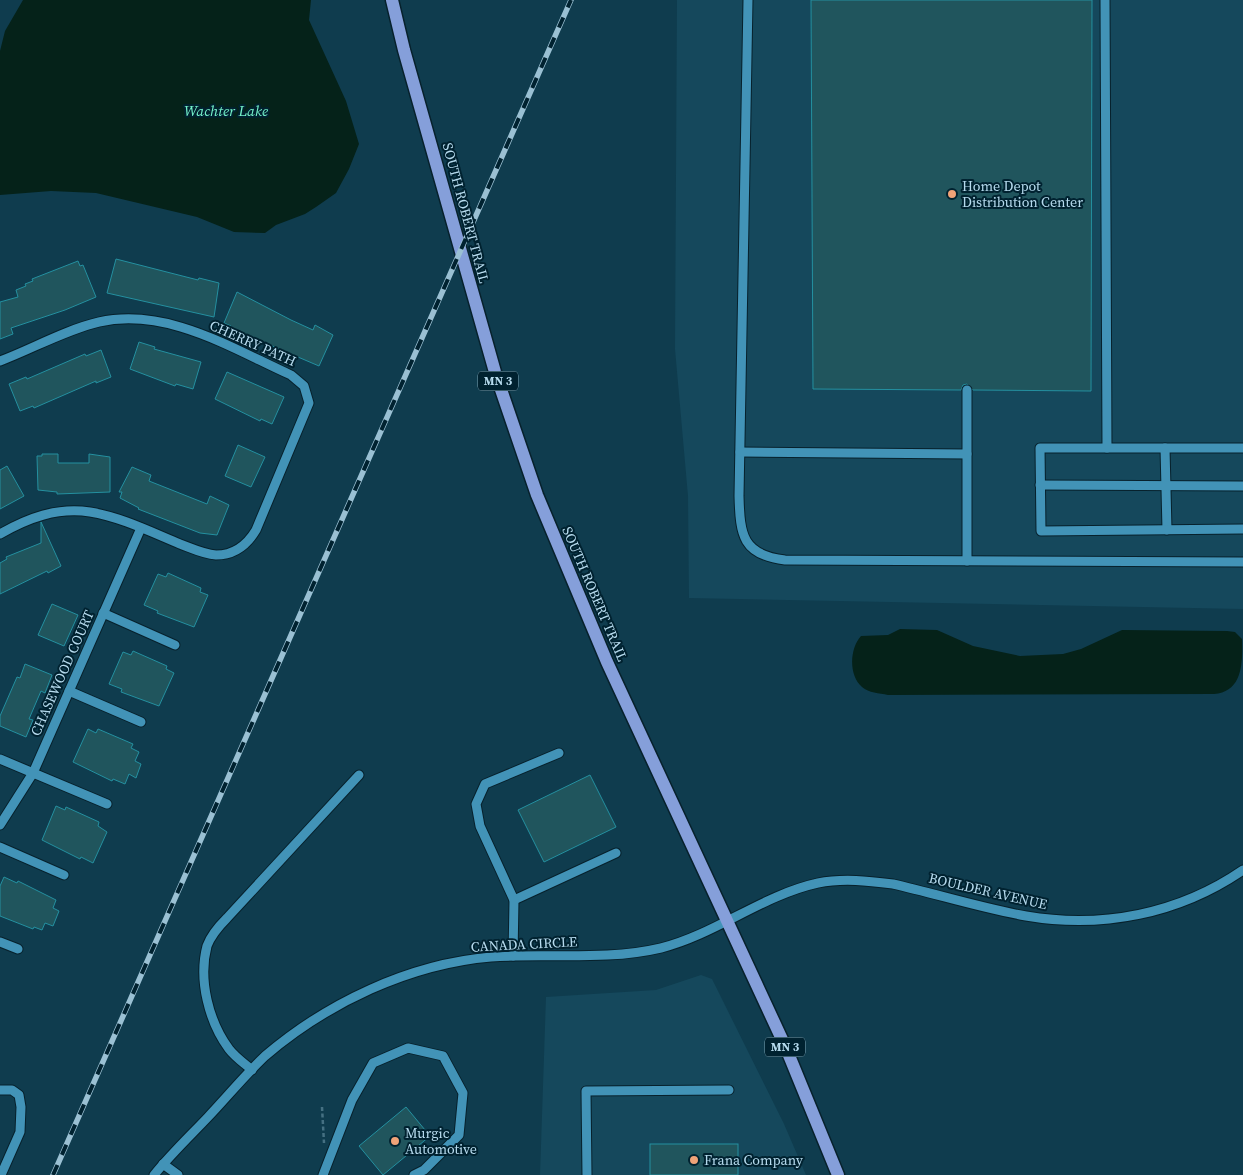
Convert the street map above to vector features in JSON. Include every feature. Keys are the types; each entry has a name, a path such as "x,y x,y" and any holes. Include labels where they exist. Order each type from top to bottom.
{"main road":[{"name":"SOUTH ROBERT TRAIL","path":"392,0 404,50 495,372 525,460 560,552 607,662 797,1074 838,1175"}],"street":[{"path":"748,0 740,518 743,534 756,553 766,558 786,560 1243,562"},
{"path":"1105,0 1108,448"},
{"name":"CHERRY PATH","path":"0,362 83,327 98,322 130,318 162,321 193,331 296,378 307,392 309,403 306,414 252,537 240,548 225,554 202,552 141,528"},
{"path":"966,560 968,390"},
{"path":"1243,448 1040,448 1041,531 1243,529"},
{"path":"1165,448 1167,530"},
{"path":"740,452 967,454"},
{"path":"1040,485 1243,486"},
{"path":"0,534 37,516 63,511 97,513 141,528"},
{"name":"CHASEWOOD COURT","path":"0,825 33,773 141,528"},
{"path":"103,613 175,645"},
{"path":"69,691 141,722"},
{"path":"513,956 514,900 480,826 476,804 486,784 559,753"},
{"path":"0,759 107,804"},
{"path":"252,1070 230,1052 218,1034 209,1008 205,986 207,946 214,933 227,918 359,775"},
{"path":"0,847 64,875"},
{"path":"514,900 616,853"},
{"name":"BOULDER AVENUE","path":"726,922 802,887 842,880 893,884 1008,912 1052,920 1125,917 1181,904 1208,892 1243,870"},
{"name":"CANADA CIRCLE","path":"154,1175 252,1070 298,1030 344,1002 386,983 443,965 513,956 611,954 645,951 688,939 726,922"},
{"path":"0,942 18,949"},
{"path":"324,1173 352,1100 373,1063 408,1048 443,1056 464,1093 459,1135 424,1170 414,1175"},
{"path":"0,1090 12,1090 19,1095 21,1107 20,1132 1,1175"},
{"path":"587,1175 586,1091 729,1090"},
{"path":"163,1164 178,1175"}],"path":[{"path":"322,1107 324,1173"}],"shaded area":[{"path":"677,0 1243,0 1243,609 689,598 688,496 675,349"},
{"path":"701,975 712,979 784,1124 806,1175 540,1175 546,997 656,990"}],"water":[{"name":"Wachter Lake","path":"23,0 311,0 309,20 346,101 359,144 349,169 336,193 305,214 276,225 265,233 234,232 197,217 96,193 51,191 0,195 0,51 5,31"},
{"path":"900,629 937,630 973,646 1020,656 1063,654 1081,649 1122,630 1227,631 1235,632 1242,639 1242,658 1239,675 1235,682 1223,692 1214,694 888,695 865,689 857,682 854,676 852,661 857,641 861,636 888,635"}],"building":[{"name":"Home Depot Distribution Center","path":"811,0 1092,0 1091,391 973,390 967,384 963,385 961,390 813,389"},
{"path":"116,259 198,280 199,278 219,283 214,317 107,293"},
{"path":"78,261 80,266 83,265 96,297 65,310 11,328 13,334 0,339 0,302 18,297 16,290 26,286 25,284 33,281 32,279"},
{"path":"237,292 313,330 315,325 333,335 319,366 230,328 231,326 224,323"},
{"path":"139,342 155,347 154,349 201,362 193,389 176,384 175,386 130,369"},
{"path":"101,350 111,377 96,383 96,381 34,408 33,406 20,411 9,384 26,377 27,379 85,354 86,356"},
{"path":"227,372 284,397 272,424 261,419 260,421 215,399"},
{"path":"238,445 265,457 251,487 225,476"},
{"path":"42,454 58,454 58,463 89,463 89,454 110,457 110,492 57,494 57,492 38,490 37,456 42,456"},
{"path":"7,466 24,496 0,509 0,470"},
{"path":"132,467 151,475 149,481 207,504 210,496 229,505 217,535 200,533 138,509 120,498 122,492 119,492"},
{"path":"41,522 61,566 0,594 0,563 7,559 6,557 41,543"},
{"path":"168,573 201,588 200,592 208,595 194,627 157,613 158,611 144,605 158,574 166,577"},
{"path":"52,604 78,615 64,646 38,635"},
{"path":"133,651 167,666 166,669 174,673 159,706 121,692 122,689 109,684 123,652 131,655"},
{"path":"25,664 52,675 45,693 41,691 29,719 33,720 26,737 0,726 0,716 17,677 20,678"},
{"path":"88,729 96,733 98,729 133,744 131,748 139,752 135,761 141,764 136,778 129,774 125,784 113,779 112,781 73,762"},
{"path":"590,775 616,827 544,862 518,810"},
{"path":"56,806 65,810 66,807 99,822 98,826 107,832 93,863 81,857 80,859 42,840"},
{"path":"4,877 17,883 18,881 56,900 53,908 59,911 53,926 45,923 42,930 34,927 33,929 0,916 0,886"},
{"name":"Murgic Automotive","path":"406,1107 430,1136 383,1175 359,1146"},
{"name":"Frana Company","path":"650,1144 738,1144 738,1175 650,1175"}],"railway":[{"path":"53,1175 571,0"}],"place":[{"name":"Home Depot Distribution Center","path":"952,194"},
{"name":"Murgic Automotive","path":"395,1141"},
{"name":"Frana Company","path":"694,1160"}]}
